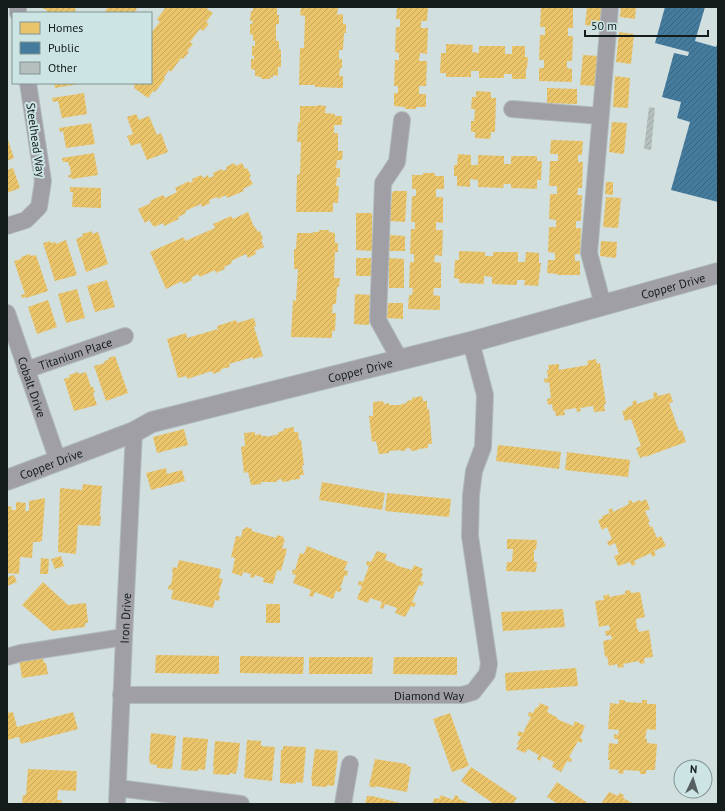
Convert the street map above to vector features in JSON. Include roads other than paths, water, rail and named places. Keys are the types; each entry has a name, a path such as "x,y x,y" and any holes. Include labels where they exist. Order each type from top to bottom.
{"street":[{"path":"603,305 589,253 610,7"},
{"name":"Steelhead Way","path":"7,226 26,220 39,207 42,181 28,84"},
{"path":"512,109 600,116"},
{"path":"400,360 378,320 383,183 397,162 402,120"},
{"name":"Copper Drive","path":"7,480 134,432 152,422 471,342 718,273"},
{"name":"Cobalt Drive","path":"7,313 58,461"},
{"name":"Titanium Place","path":"26,370 125,336"},
{"name":"Diamond Way","path":"121,695 462,695 473,692 487,674 489,664 470,536 471,495 474,471 483,447 485,395 471,342"},
{"name":"Iron Drive","path":"117,804 134,432"},
{"path":"7,657 21,653 124,637"},
{"path":"343,804 350,764"},
{"path":"118,788 241,804"}]}
